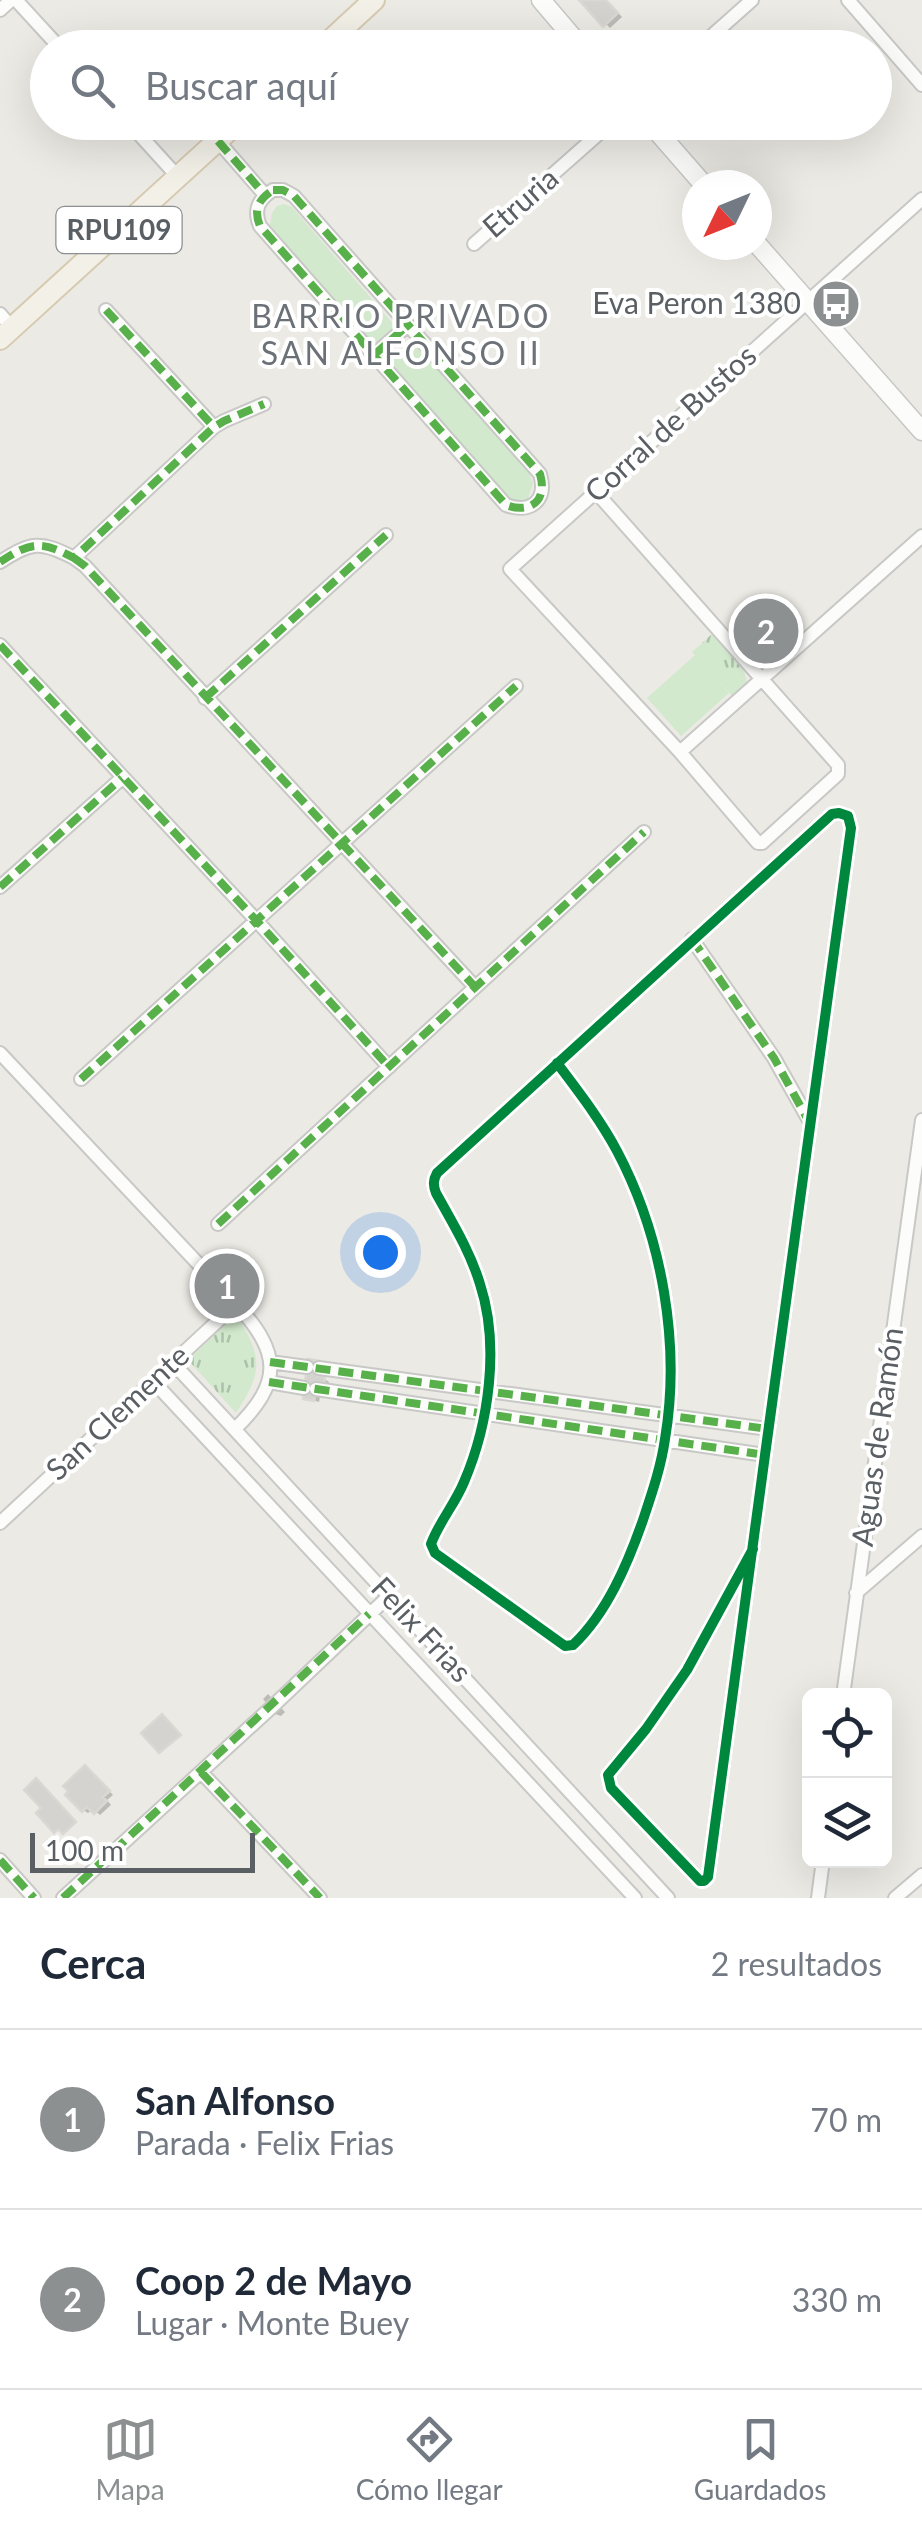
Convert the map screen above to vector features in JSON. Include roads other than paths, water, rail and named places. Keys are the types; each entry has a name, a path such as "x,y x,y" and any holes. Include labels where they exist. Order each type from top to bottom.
{"main road":[{"path":"342,30 374,0"},
{"path":"540,0 566,30"},
{"path":"664,140 691,170"},
{"name":"RPU109","path":"4,327 218,141"},
{"path":"771,260 922,431"}],"street":[{"path":"0,10 14,0 43,30"},
{"path":"718,30 752,0"},
{"path":"848,0 874,30"},
{"path":"892,51 922,85"},
{"path":"144,140 178,177"},
{"name":"Etruria","path":"474,244 592,140"},
{"path":"218,141 265,196"},
{"path":"278,190 294,196 408,325 540,474 542,494 534,504 524,509 506,505 260,226 257,206 265,196 278,190"},
{"name":"Corral de Bustos","path":"680,752 510,569 922,199"},
{"path":"106,310 214,428"},
{"path":"374,355 408,325"},
{"path":"74,558 214,428 264,404"},
{"path":"596,492 762,679 838,765 838,774 758,842 680,752 762,679 922,536"},
{"path":"205,698 386,535"},
{"path":"0,563 16,550 44,544 85,566 475,987"},
{"path":"0,645 388,1068"},
{"path":"81,1079 516,686"},
{"path":"0,886 122,778"},
{"path":"557,1063 617,1150 645,1217 656,1253 670,1364 665,1440 654,1488 622,1571 605,1602 581,1638 574,1645 565,1646 432,1550 430,1544 464,1481 486,1414 488,1392 488,1322 481,1286 436,1192 434,1178 436,1173 692,939 832,814 848,816 851,828 764,1455 753,1549 708,1876 700,1881 611,1788 608,1776 687,1670 753,1549"},
{"path":"218,1224 644,832"},
{"path":"692,939 774,1058 810,1123"},
{"path":"0,1053 261,1334 270,1362 269,1382 258,1404 235,1429"},
{"name":"Aguas de Ramón","path":"844,1688 922,1125"},
{"name":"San Clemente","path":"0,1523 236,1304"},
{"path":"270,1362 768,1430"},
{"name":"Felix Frias","path":"173,1363 668,1898"},
{"name":"Felix Frias","path":"154,1380 634,1898"},
{"path":"269,1382 764,1455"},
{"path":"856,1594 922,1536"},
{"path":"63,1898 389,1596"},
{"path":"201,1772 320,1898"},
{"path":"0,1860 34,1898"},
{"path":"818,1898 821,1868"},
{"path":"896,1898 922,1875"}],"place":[{"name":"Eva Peron 1380","path":"836,304"},
{"name":"Coop 2 de Mayo","path":"766,631"},
{"name":"San Alfonso","path":"227,1286"}],"district":[{"name":"BARRIO PRIVADO SAN ALFONSO II","path":"401,336"}]}
